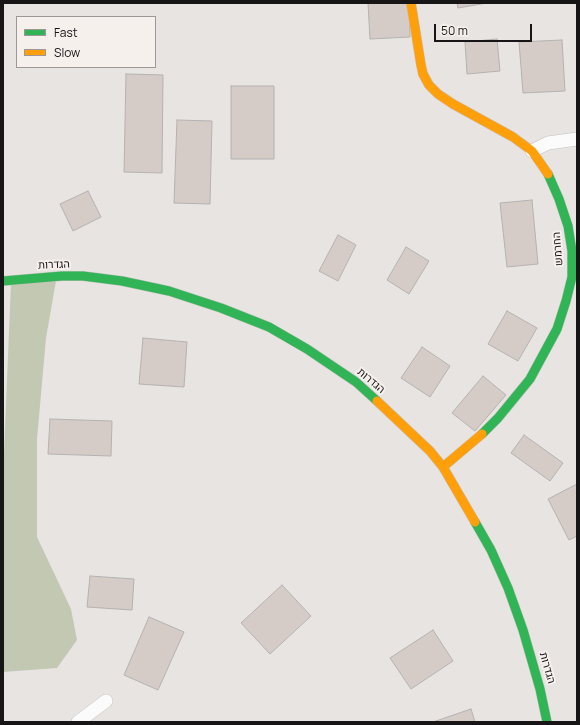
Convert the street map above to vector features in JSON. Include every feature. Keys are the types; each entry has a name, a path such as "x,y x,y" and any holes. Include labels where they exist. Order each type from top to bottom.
{"street":[{"name":"החרמש","path":"411,3 420,65 429,85 438,94 453,104 513,136 532,151 547,173 559,199 568,226 574,278 557,329 546,354 530,380 498,418 474,442 443,467"},
{"path":"532,151 548,143 577,139"},
{"name":"הגדרות","path":"3,281 62,276 83,276 122,281 169,292 221,308 269,327 307,349 356,382 414,435 443,467 491,550 508,588 523,630 548,722"},
{"path":"78,722 106,701"}],"green space":[{"path":"57,275 46,338 37,439 37,537 71,609 77,640 57,668 3,672 3,478 11,283"}],"building":[{"path":"368,3 409,3 410,37 370,39"},
{"path":"457,3 487,3 458,8"},
{"path":"497,39 500,71 467,74 465,42"},
{"path":"562,40 565,91 523,93 519,42"},
{"path":"126,74 163,75 162,173 124,172"},
{"path":"231,86 274,86 274,159 231,159"},
{"path":"177,120 212,121 210,204 174,203"},
{"path":"88,191 101,217 73,231 60,204"},
{"path":"532,200 538,264 507,267 500,203"},
{"path":"338,235 356,245 338,281 319,271"},
{"path":"406,247 429,261 409,294 387,280"},
{"path":"507,311 537,328 518,361 488,344"},
{"path":"143,338 187,342 184,387 139,384"},
{"path":"422,347 450,366 430,397 401,378"},
{"path":"483,376 506,395 475,431 452,413"},
{"path":"50,419 112,421 111,456 48,454"},
{"path":"524,435 563,463 550,481 511,453"},
{"path":"577,484 577,536 569,540 548,499"},
{"path":"90,576 134,579 132,610 87,607"},
{"path":"282,585 311,616 270,654 241,623"},
{"path":"149,617 184,632 158,690 124,675"},
{"path":"433,630 453,661 411,689 390,658"},
{"path":"471,709 475,722 433,722"}],"traffic: fast":[{"path":"482,434 498,418 530,379 557,329 566,301 572,277 572,251 568,226 559,199 548,174"},
{"path":"3,281 62,276 83,276 122,281 169,291 221,308 269,327 307,349 356,382 377,401"},
{"path":"475,522 491,550 508,588 523,630 540,689 547,722"}],"traffic: slow":[{"path":"411,3 421,65 423,74 429,85 438,94 453,104 513,137 532,151 548,174"},
{"path":"377,401 430,451 443,467 475,522"},
{"path":"443,467 482,434"}]}
